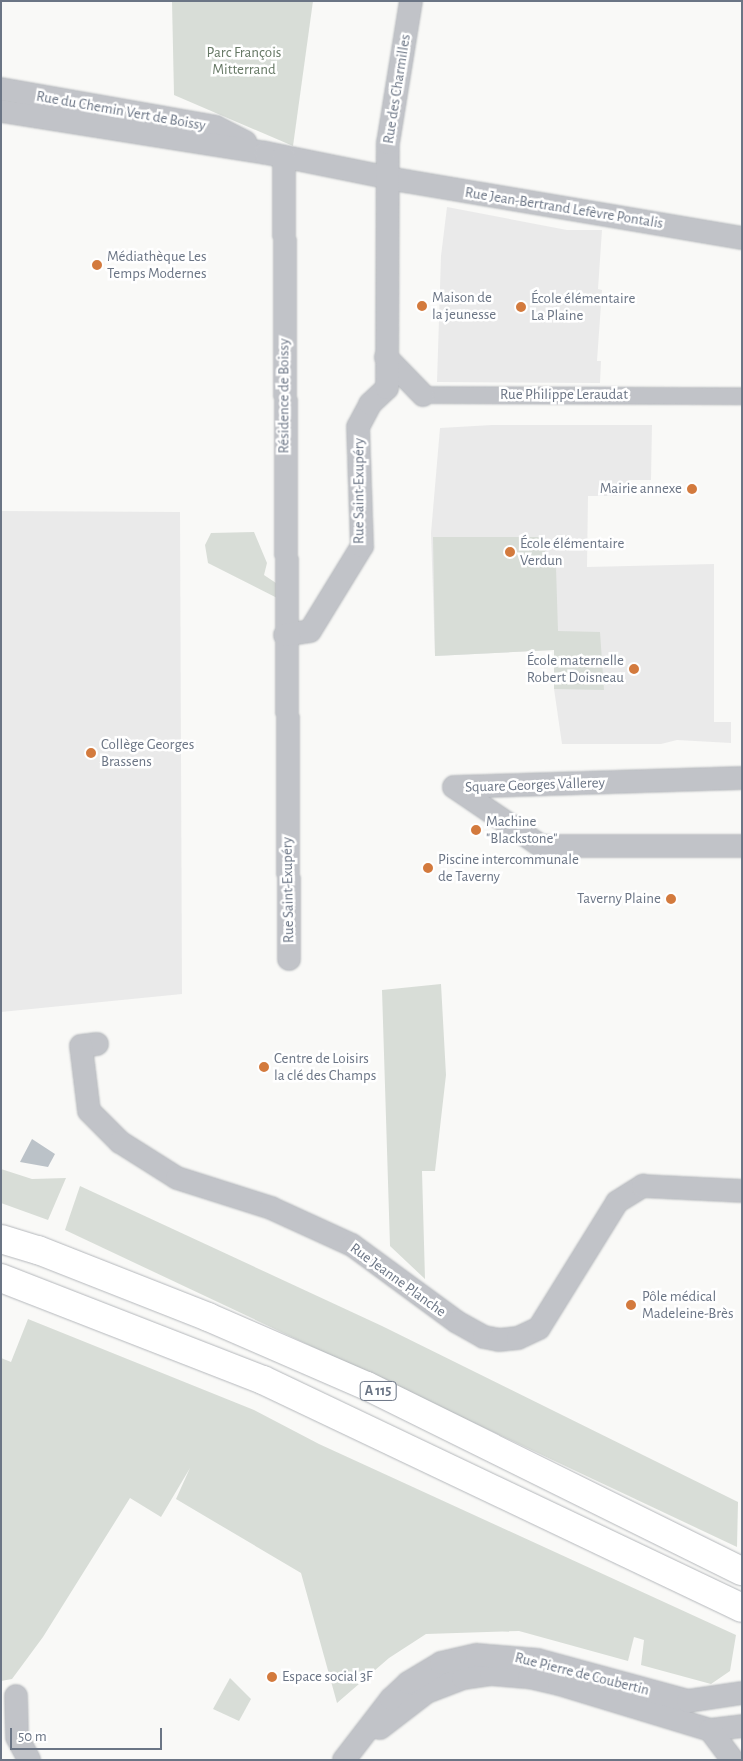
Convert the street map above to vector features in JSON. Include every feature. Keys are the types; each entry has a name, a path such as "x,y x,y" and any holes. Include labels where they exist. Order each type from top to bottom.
{"highway":[{"path":"1,1224 38,1250"},
{"name":"A 115","path":"1,1239 38,1250 208,1317 367,1386 742,1571"},
{"name":"A 115","path":"1,1278 263,1380 742,1608"}],"street":[{"name":"Rue des Charmilles","path":"387,177 388,143 411,1"},
{"name":"Rue du Chemin Vert de Boissy","path":"1,89 216,127 275,155"},
{"name":"Rue du Chemin Vert de Boissy","path":"1,112 275,155 387,177"},
{"name":"Résidence de Boissy","path":"275,155 285,635"},
{"name":"Rue Jean-Bertrand Lefèvre Pontalis","path":"387,177 742,238"},
{"path":"387,177 386,357 388,388"},
{"path":"386,357 423,395"},
{"name":"Rue Saint-Exupéry","path":"289,959 285,635 310,631 362,546 358,427 370,404 388,388"},
{"name":"Rue Philippe Leraudat","path":"388,388 398,395 742,396"},
{"name":"Square Georges Vallerey","path":"742,778 454,787 541,846 742,846"},
{"name":"Rue Jeanne Planche","path":"97,1044 81,1046 89,1111 120,1142 177,1178 271,1208 352,1245 457,1322 484,1337 499,1340 518,1338 539,1328 617,1202 643,1186 742,1191"},
{"name":"Rue Pierre de Coubertin","path":"345,1760 391,1699 408,1683 441,1663 477,1655 538,1660 688,1702 742,1693"},
{"name":"Rue Pierre de Coubertin","path":"345,1760 389,1720 428,1692 463,1678 491,1674 529,1677 559,1684 710,1730 742,1726"},
{"path":"16,1696 16,1737 29,1760"},
{"path":"710,1730 733,1760"}],"shaded area":[{"name":"École élémentaire La Plaine","path":"447,207 567,230 602,230 598,289 602,290 597,361 601,361 600,383 437,382 441,256"},
{"path":"492,425 652,425 651,480 629,480 629,496 588,496 587,567 714,564 714,722 731,722 731,743 677,740 661,744 562,744 554,689 554,650 435,656 431,533 440,428"},
{"name":"Collège Georges Brassens","path":"1,511 180,512 182,994 1,1012"},
{"path":"32,1139 55,1154 48,1167 20,1162"}],"green space":[{"name":"Parc François Mitterrand","path":"172,1 313,1 293,146 174,95"},
{"path":"254,532 267,563 264,575 285,589 287,603 208,563 205,545 211,533"},
{"path":"433,537 544,537 546,565 556,567 558,631 600,632 604,690 554,689 554,650 435,656"},
{"path":"441,984 446,1075 435,1171 422,1171 425,1279 390,1246 382,990"},
{"path":"1,1169 32,1179 66,1178 48,1220 1,1203"},
{"path":"80,1186 382,1326 738,1502 737,1547 65,1230"},
{"path":"28,1319 254,1410 319,1444 736,1635 730,1671 711,1684 641,1665 644,1640 634,1637 628,1661 519,1631 426,1634 389,1658 337,1703 301,1573 176,1499 190,1468 161,1517 130,1498 43,1637 12,1679 1,1681 1,1358 11,1362"},
{"path":"230,1678 251,1699 239,1721 213,1709"}],"place":[{"name":"Médiathèque Les Temps Modernes","path":"97,265"},
{"name":"Maison de la jeunesse","path":"422,306"},
{"name":"École élémentaire La Plaine","path":"521,307"},
{"name":"Mairie annexe","path":"692,489"},
{"name":"École élémentaire Verdun","path":"510,552"},
{"name":"École maternelle Robert Doisneau","path":"634,669"},
{"name":"Collège Georges Brassens","path":"91,753"},
{"name":"Machine \"Blackstone\"","path":"476,830"},
{"name":"Piscine intercommunale de Taverny","path":"428,868"},
{"name":"Taverny Plaine","path":"671,899"},
{"name":"Centre de Loisirs la clé des Champs","path":"264,1067"},
{"name":"Pôle médical Madeleine-Brès","path":"631,1305"},
{"name":"Espace social 3F","path":"272,1677"}]}
